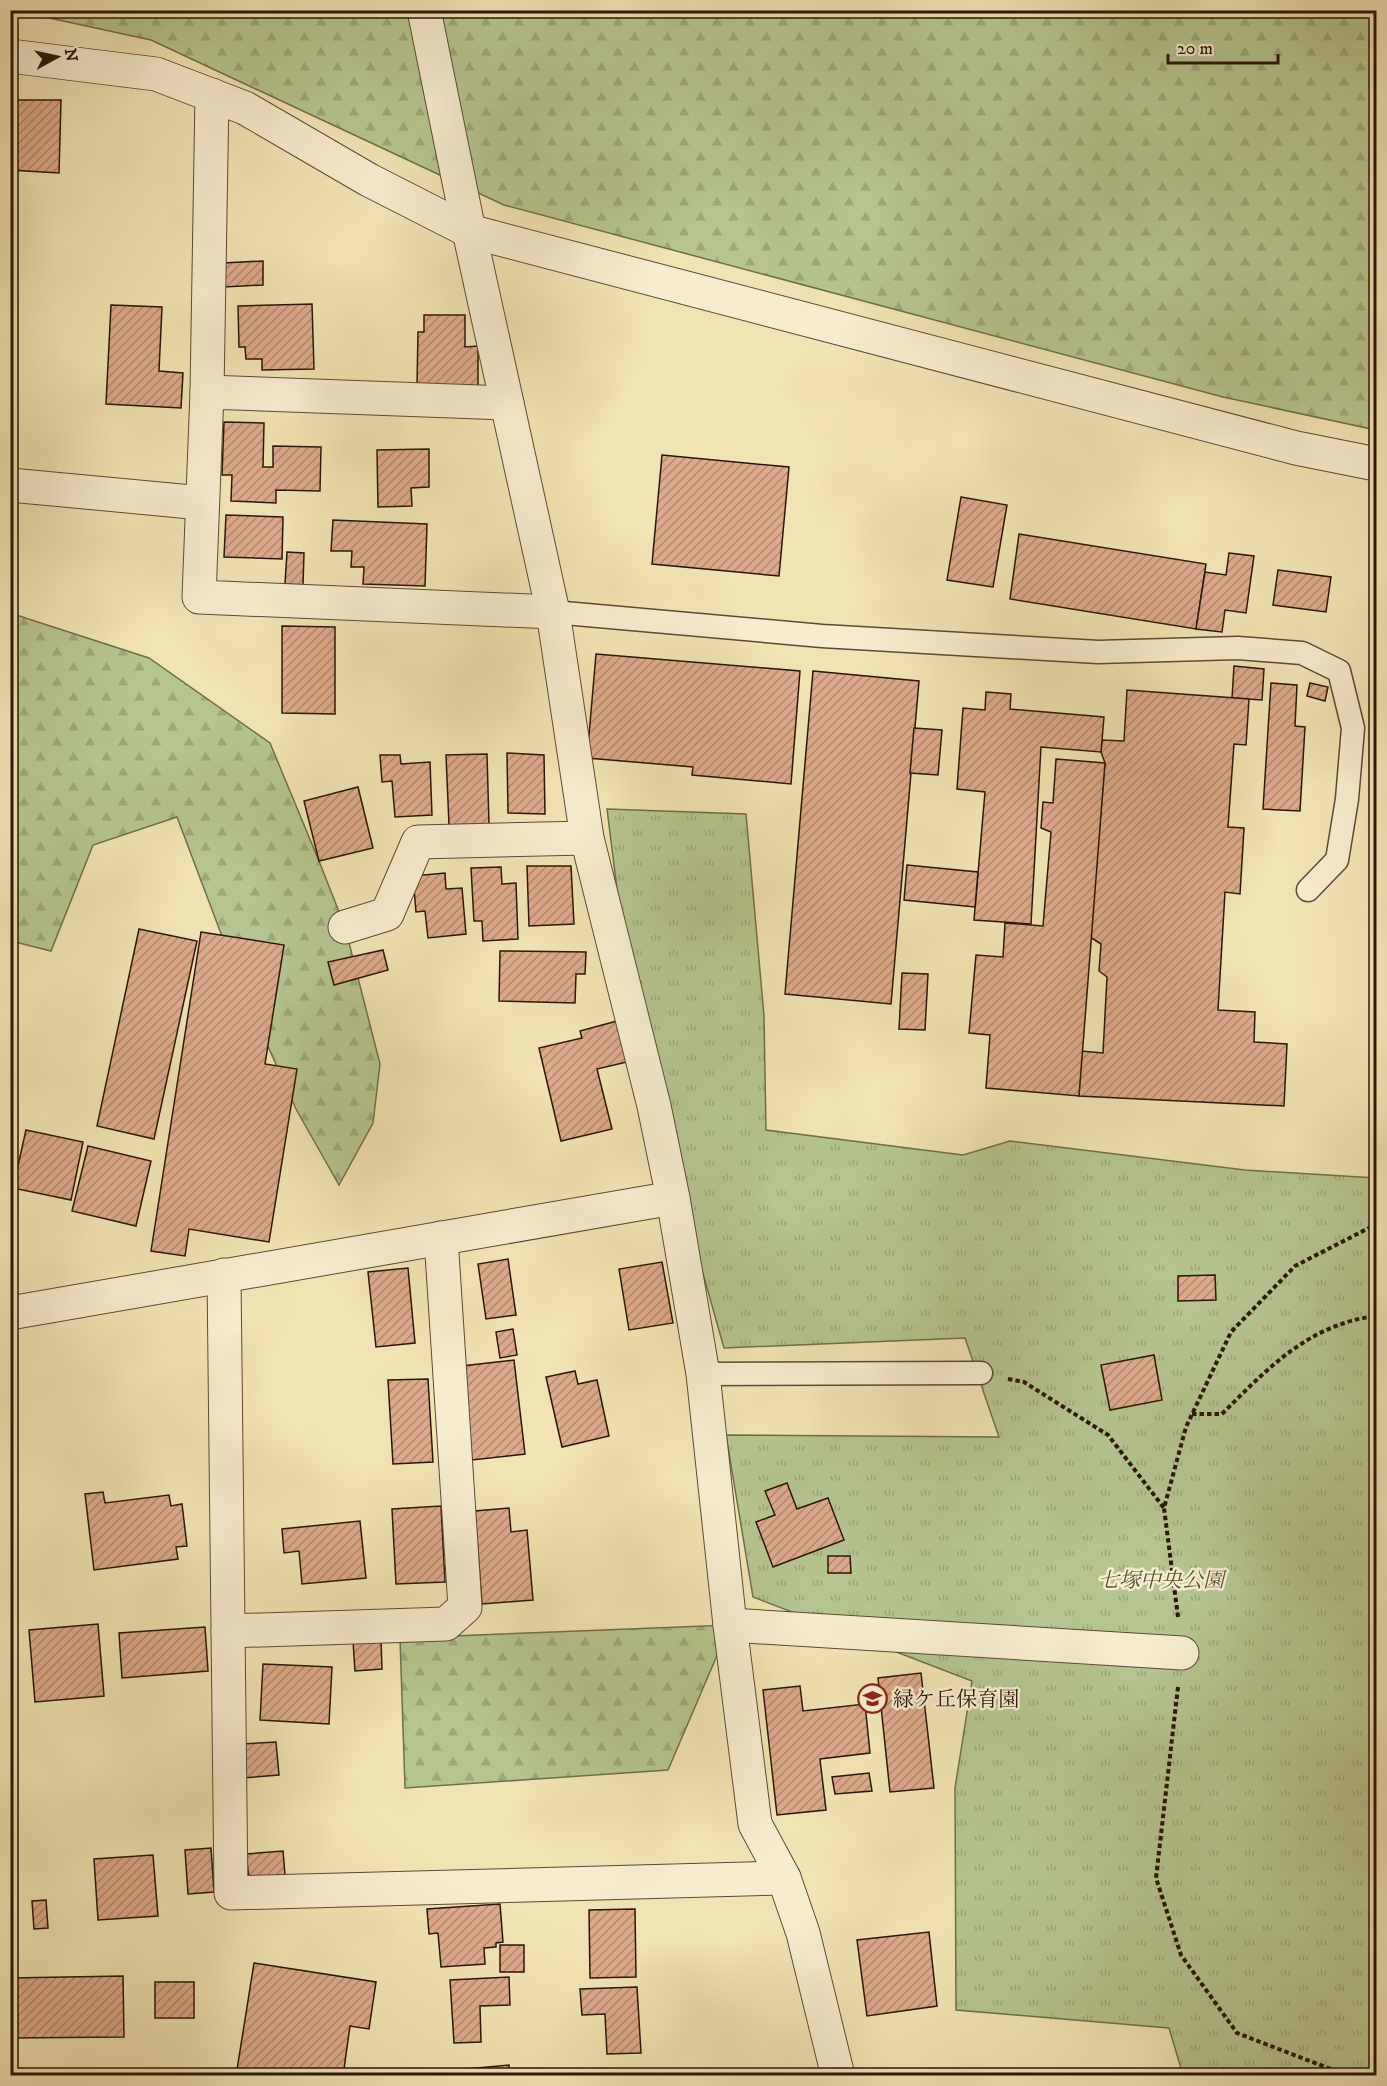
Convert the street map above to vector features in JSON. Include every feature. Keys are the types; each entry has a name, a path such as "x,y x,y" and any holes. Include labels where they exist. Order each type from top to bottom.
{"street":[{"path":"424,10 469,231 553,612 587,838 654,1106 673,1198 703,1374 730,1625 755,1824 783,1878 803,1933 838,2076"},
{"path":"10,56 156,74 212,95 245,108 369,180 469,231 1296,448 1377,464"},
{"path":"212,95 207,392 199,597 553,612"},
{"path":"207,392 507,403"},
{"path":"10,485 202,503"},
{"path":"345,927 387,914 418,842 587,838"},
{"path":"10,1313 673,1198"},
{"path":"228,1631 446,1624 465,1607 441,1238"},
{"path":"224,1275 231,1893 783,1878"},
{"path":"730,1625 1182,1653"}],"lane":[{"path":"553,612 822,636 1098,652 1238,648 1302,653 1339,671 1353,728 1347,799 1337,860 1308,890"},
{"path":"703,1374 981,1373"}],"path":[{"path":"1377,1226 1295,1266 1231,1332 1186,1427 1164,1508 1182,1653 1156,1878 1181,1955 1237,2033 1341,2073 1377,2072"},
{"path":"1192,1414 1222,1414 1284,1354 1324,1330 1377,1316"},
{"path":"981,1373 1024,1382 1108,1436 1164,1508"}],"green space":[{"path":"17,11 1376,11 1376,430 1223,397 504,205 151,40"},
{"path":"10,613 149,658 270,743 345,927 380,1064 373,1123 339,1185 296,1109 240,984 177,817 93,845 51,951 11,941"},
{"name":"七塚中央公園","path":"607,809 746,814 764,1016 766,1130 963,1155 1010,1141 1245,1170 1376,1178 1376,2075 1183,2075 1169,2028 956,2010 955,1788 972,1681 753,1597 726,1435 999,1437 965,1338 724,1348 635,1033"},
{"path":"730,1625 668,1770 405,1788 400,1638"}],"building":[{"path":"10,100 61,100 59,173 10,170"},
{"path":"263,261 263,285 224,287 223,263"},
{"path":"312,304 314,369 262,370 262,359 246,359 245,347 239,347 238,306"},
{"path":"111,305 162,307 159,371 183,373 181,408 106,404"},
{"path":"424,315 465,315 465,347 478,346 478,386 417,386 418,332 424,332"},
{"path":"224,422 264,423 263,467 273,467 273,446 321,447 320,491 276,490 276,503 231,501 232,475 222,475"},
{"path":"429,449 429,487 411,488 412,506 378,507 377,450"},
{"path":"662,455 789,467 779,576 652,564"},
{"path":"961,497 1007,505 993,587 947,580"},
{"path":"226,515 283,517 282,559 224,557"},
{"path":"333,520 427,524 425,586 363,584 364,567 351,567 352,551 331,551"},
{"path":"1019,534 1206,564 1196,629 1010,599"},
{"path":"287,552 304,553 303,585 285,584"},
{"path":"1229,553 1254,556 1246,613 1225,610 1222,632 1196,629 1205,572 1226,575"},
{"path":"1278,570 1331,577 1326,612 1273,605"},
{"path":"282,626 335,627 335,714 282,713"},
{"path":"596,654 800,671 791,784 692,775 693,767 587,758"},
{"path":"1234,666 1264,669 1262,700 1232,698"},
{"path":"813,671 919,681 891,1004 785,994"},
{"path":"1271,683 1297,685 1295,726 1305,727 1300,811 1263,809"},
{"path":"1310,683 1328,687 1325,701 1307,696"},
{"path":"1127,690 1249,699 1246,745 1234,744 1228,827 1244,828 1240,894 1225,892 1218,1010 1255,1012 1254,1042 1287,1044 1284,1106 1079,1096 1081,1051 1103,1053 1107,977 1099,971 1101,944 1090,937 1105,763 1101,752 1102,740 1124,741"},
{"path":"986,692 1011,694 1010,709 1104,717 1101,752 1041,747 1031,924 974,920 985,792 957,789 963,708 985,710"},
{"path":"914,728 942,730 938,775 910,773"},
{"path":"507,753 544,755 545,814 508,813"},
{"path":"487,754 489,824 449,825 446,755"},
{"path":"380,755 400,755 401,764 430,762 432,815 395,817 392,781 382,782"},
{"path":"1056,759 1105,763 1079,1096 986,1088 990,1035 969,1033 976,955 1003,957 1005,923 1043,926 1051,832 1041,828 1043,802 1053,803"},
{"path":"358,787 373,848 319,861 304,801"},
{"path":"907,865 978,872 975,907 904,900"},
{"path":"527,866 571,866 574,924 529,926"},
{"path":"501,867 502,884 516,883 518,939 483,941 482,921 474,921 471,868"},
{"path":"445,873 446,889 462,888 466,934 428,938 425,911 416,912 413,876"},
{"path":"139,929 197,941 154,1139 97,1126"},
{"path":"201,932 284,945 265,1064 297,1069 269,1242 189,1229 185,1256 151,1251"},
{"path":"383,950 388,970 334,985 328,962"},
{"path":"500,951 586,952 585,974 576,974 575,1003 499,1001"},
{"path":"902,973 928,974 925,1030 899,1029"},
{"path":"617,1021 627,1062 597,1069 612,1129 561,1141 539,1048 582,1038 580,1031"},
{"path":"26,1130 83,1142 71,1200 13,1188"},
{"path":"88,1146 151,1161 136,1226 72,1211"},
{"path":"508,1259 516,1315 486,1319 478,1264"},
{"path":"662,1262 673,1323 629,1330 619,1269"},
{"path":"408,1268 415,1343 376,1347 368,1272"},
{"path":"1215,1275 1216,1300 1178,1301 1178,1276"},
{"path":"513,1329 517,1355 500,1358 496,1332"},
{"path":"1154,1355 1162,1400 1110,1410 1101,1365"},
{"path":"514,1360 525,1454 472,1460 462,1366"},
{"path":"575,1371 578,1384 597,1380 609,1436 562,1447 546,1377"},
{"path":"428,1379 433,1462 393,1464 388,1380"},
{"path":"787,1483 797,1509 828,1498 844,1540 773,1567 756,1522 775,1515 765,1491"},
{"path":"103,1492 105,1503 169,1495 171,1506 182,1504 187,1546 176,1547 178,1559 94,1570 85,1494"},
{"path":"441,1506 445,1582 396,1584 392,1509"},
{"path":"509,1508 511,1532 527,1530 533,1600 482,1604 475,1511"},
{"path":"360,1521 366,1578 302,1584 299,1551 284,1553 282,1529"},
{"path":"828,1556 850,1556 851,1573 828,1573"},
{"path":"98,1624 104,1696 35,1702 29,1630"},
{"path":"205,1627 208,1671 122,1678 119,1633"},
{"path":"381,1639 382,1669 355,1671 353,1641"},
{"path":"263,1664 332,1667 329,1724 260,1720"},
{"path":"921,1673 934,1788 890,1792 878,1678"},
{"path":"800,1686 803,1711 865,1704 870,1753 820,1759 826,1810 777,1815 763,1690"},
{"path":"276,1742 279,1775 243,1778 241,1744"},
{"path":"869,1773 872,1791 835,1794 832,1777"},
{"path":"211,1848 214,1892 188,1894 185,1850"},
{"path":"283,1851 285,1875 249,1878 246,1854"},
{"path":"153,1855 158,1916 98,1920 94,1859"},
{"path":"46,1900 48,1928 34,1929 32,1901"},
{"path":"500,1904 503,1942 496,1943 496,1947 484,1948 485,1964 441,1967 438,1933 429,1934 427,1909"},
{"path":"635,1909 636,1977 590,1978 589,1910"},
{"path":"929,1932 937,2006 867,2016 857,1940"},
{"path":"500,1945 524,1945 524,1972 500,1972"},
{"path":"254,1963 376,1982 369,2029 350,2026 343,2076 236,2076"},
{"path":"123,1976 124,2037 10,2038 10,1978"},
{"path":"509,1977 510,2005 480,2006 481,2042 454,2043 450,1980"},
{"path":"155,1982 194,1982 194,2018 155,2018"},
{"path":"637,1987 641,2053 607,2054 605,2014 582,2015 580,1989"},
{"path":"509,2065 510,2076 445,2076 445,2071"},
{"path":"634,2071 634,2076 594,2076 594,2072"}],"place":[{"name":"緑ケ丘保育園","path":"872,1699"}]}
